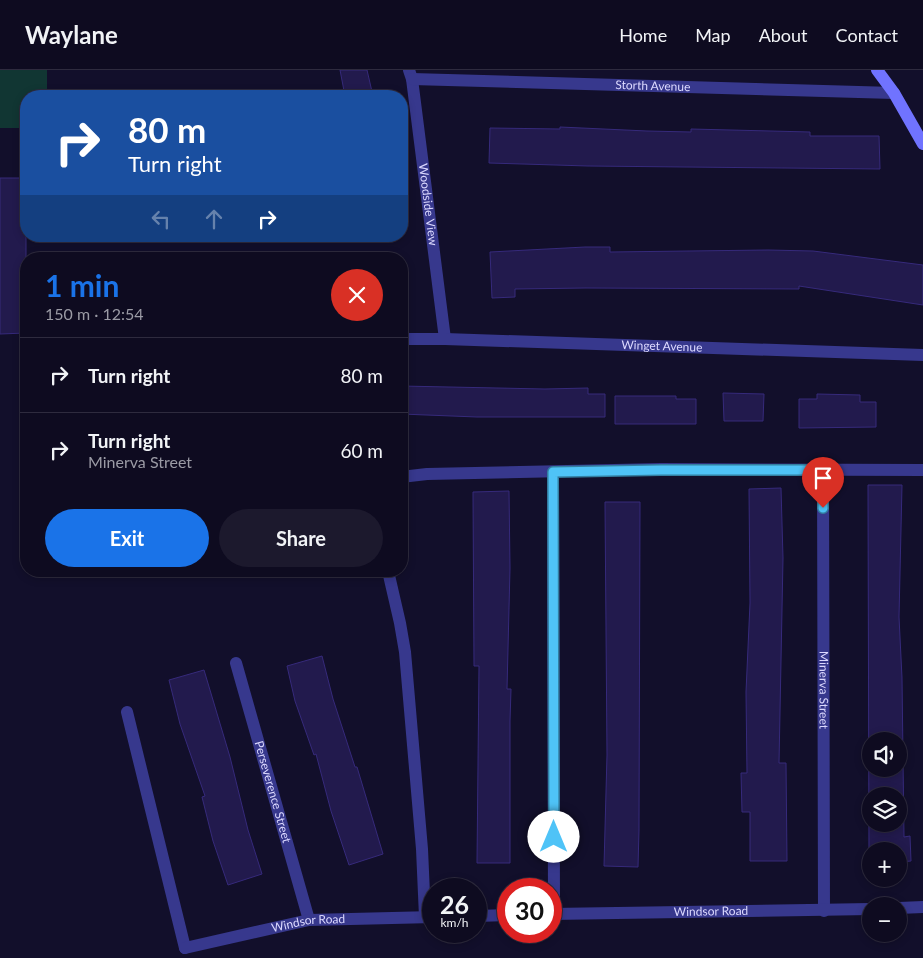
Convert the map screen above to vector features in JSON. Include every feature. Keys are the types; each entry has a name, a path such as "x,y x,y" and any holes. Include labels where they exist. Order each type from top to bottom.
{"street":[{"path":"877,70 894,93 923,144"},
{"name":"Storth Avenue","path":"411,74 894,93"},
{"name":"Woodside View","path":"411,74 445,339"},
{"name":"Winget Avenue","path":"408,340 445,339 923,355"},
{"path":"408,477 427,474 661,470 923,470"},
{"name":"Minerva Street","path":"823,470 824,911"},
{"path":"552,878 553,472"},
{"path":"389,577 405,652 425,878"},
{"name":"Perseverence Street","path":"236,663 309,920"},
{"name":"Windsor Road","path":"127,712 185,948 309,920 422,917"},
{"path":"907,908 923,907"},
{"name":"Windsor Road","path":"562,914 862,909"}],"green space":[{"path":"0,70 47,70 47,90 20,90 20,128 0,128"}],"building":[{"path":"340,70 367,70 372,90 344,90"},
{"path":"560,127 691,132 691,129 810,132 810,136 879,136 880,169 489,163 490,128 560,129"},
{"path":"0,178 20,178 20,242 26,242 26,252 20,252 20,333 0,334"},
{"path":"610,247 610,252 813,251 923,265 923,305 799,286 799,289 515,289 515,297 492,298 490,252"},
{"path":"408,386 588,388 588,394 605,394 605,417 477,417 408,414"},
{"path":"723,393 764,394 763,421 724,421"},
{"path":"817,394 860,395 860,402 876,402 876,427 799,428 799,399 817,399"},
{"path":"615,396 676,396 676,399 696,399 696,424 615,424"},
{"path":"868,485 902,485 899,617 903,732 869,732"},
{"path":"781,488 783,558 779,763 786,763 787,861 750,861 750,812 742,812 741,773 747,773 746,692 750,603 749,489"},
{"path":"509,491 510,568 507,689 511,689 510,863 477,863 479,666 474,666 473,492"},
{"path":"605,502 640,502 638,867 604,866 607,755"},
{"path":"322,656 333,699 355,767 357,767 383,854 349,865 331,811 316,754 314,755 295,701 287,666"},
{"path":"204,670 262,874 228,885 213,841 202,797 205,796 180,724 169,680"},
{"path":"869,777 903,777 903,787 869,787"},
{"path":"869,832 904,832 904,837 910,836 911,861 907,861 907,842 869,842"}],"route":[{"path":"554,837 553,472 823,470 823,508"}]}
